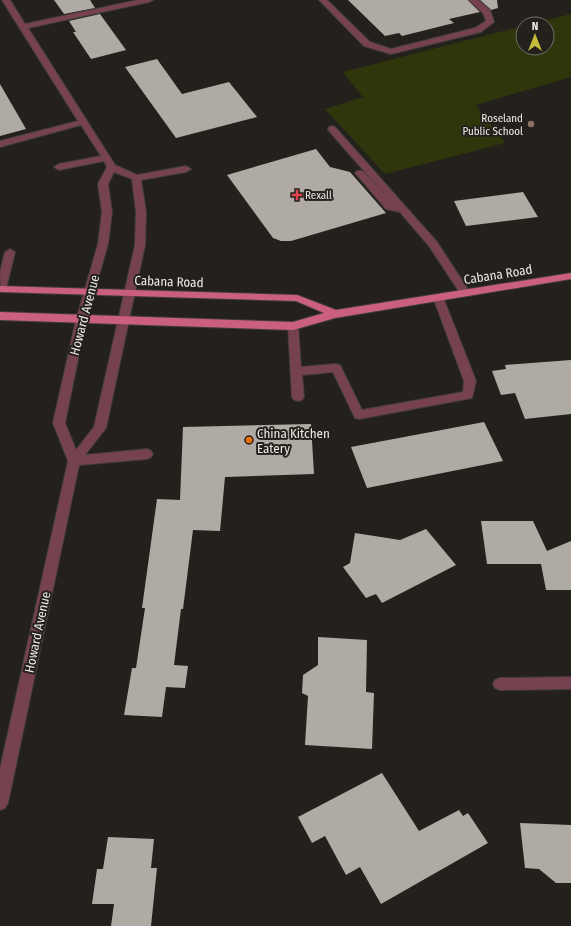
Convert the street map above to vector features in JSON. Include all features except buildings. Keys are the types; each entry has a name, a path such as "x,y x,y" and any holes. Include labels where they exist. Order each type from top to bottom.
{"main road":[{"name":"Cabana Road","path":"0,316 81,320 293,326 335,314 571,276"},
{"name":"Cabana Road","path":"0,289 297,298 335,314"}],"street":[{"path":"6,0 112,167 136,178 186,169"},
{"path":"23,27 149,0"},
{"path":"323,0 367,44 391,52 478,30 490,22 487,12 473,0"},
{"path":"0,144 84,122"},
{"path":"332,129 433,244 466,294"},
{"path":"59,167 106,158"},
{"name":"Howard Avenue","path":"74,461 59,423 81,320 103,244 107,212 103,184 112,167"},
{"name":"Howard Avenue","path":"0,803 74,461 100,428 140,245 141,212 136,178"},
{"path":"0,289 10,252"},
{"path":"296,372 336,368 359,415 468,395 470,381 438,298"},
{"path":"293,326 298,397"},
{"path":"74,461 147,454"},
{"path":"500,684 571,683"}],"green space":[{"path":"571,14 571,77 476,105 505,143 385,174 325,109 363,97 343,72 515,28 515,56 555,56 555,18"}],"place":[{"name":"Roseland Public School","path":"531,124"},
{"name":"Rexall","path":"297,195"},
{"name":"China Kitchen Eatery","path":"249,440"}]}
